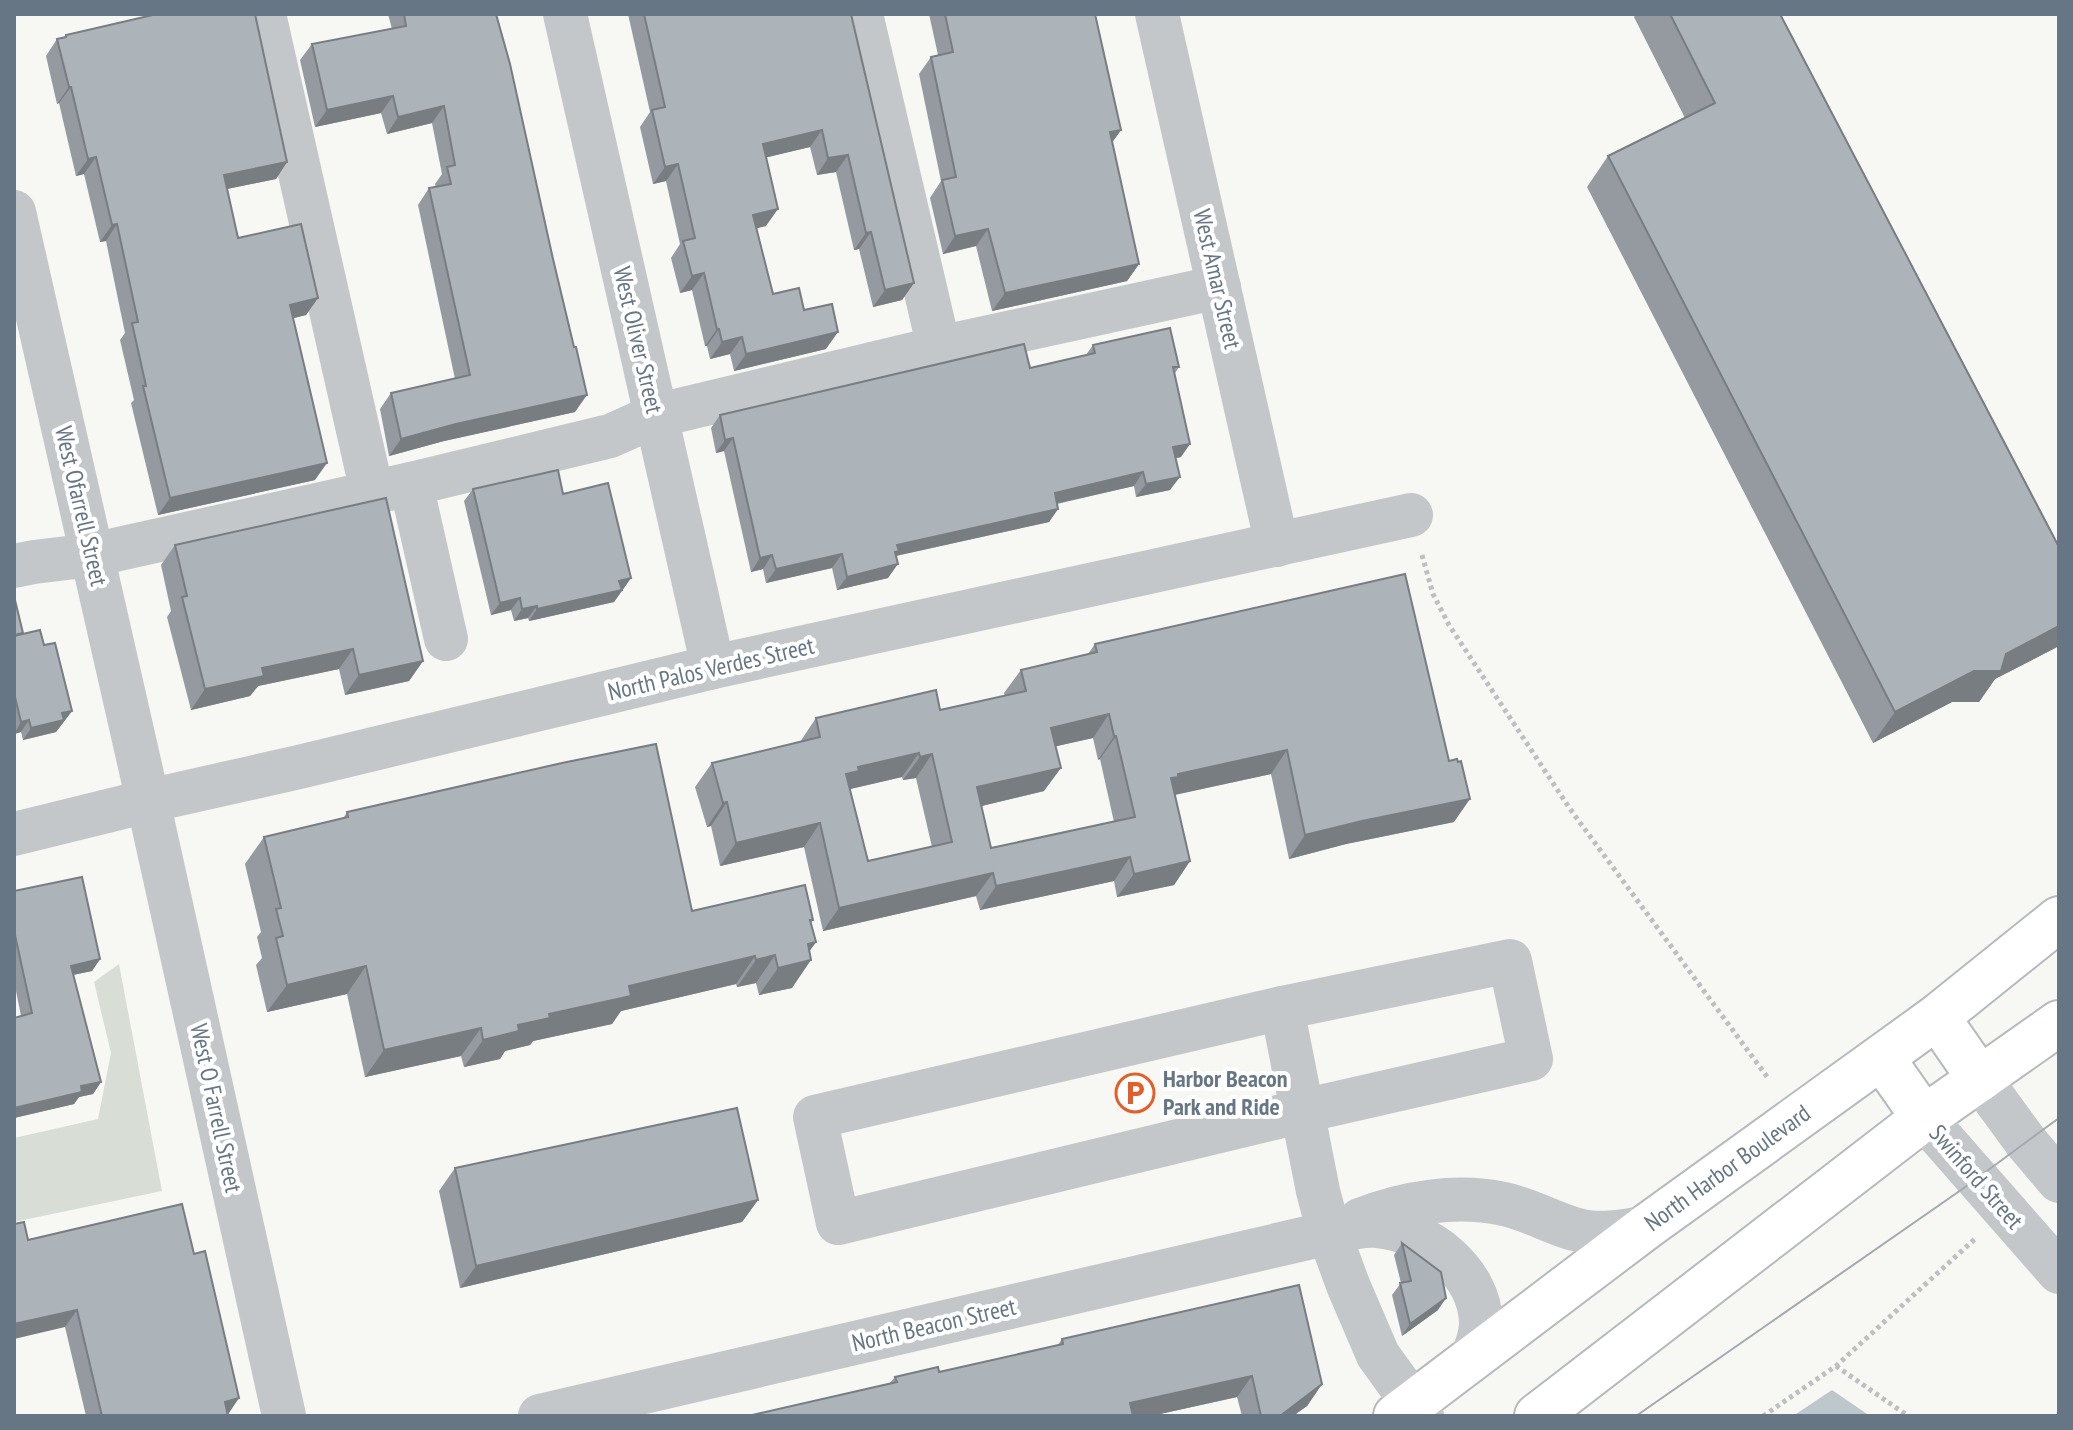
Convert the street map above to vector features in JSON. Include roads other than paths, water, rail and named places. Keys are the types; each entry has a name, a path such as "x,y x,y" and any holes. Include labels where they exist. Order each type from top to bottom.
{"main road":[{"name":"North Harbor Boulevard","path":"1410,1412 1472,1359 1646,1227 1937,1017 2059,919"},
{"path":"1937,1017 1980,1079"},
{"path":"1537,1416 1924,1118 2059,1023"},
{"path":"1882,1058 1924,1118"}],"street":[{"path":"264,14 391,488 446,639"},
{"name":"West Oliver Street","path":"565,14 713,667"},
{"path":"861,14 939,348"},
{"name":"West Amar Street","path":"1157,14 1277,545"},
{"name":"West Ofarrell Street","path":"14,212 148,801"},
{"path":"14,566 92,555 391,488 610,436 655,416 939,348 1219,287"},
{"name":"North Palos Verdes Street","path":"14,834 713,667 1411,515"},
{"name":"West O Farrell Street","path":"148,801 284,1416"},
{"path":"1510,961 1531,1059 1303,1111 838,1223 815,1117 1282,1008 1510,961"},
{"path":"1282,1008 1329,1233 1378,1355 1410,1412"},
{"path":"1980,1079 2059,1181"},
{"name":"Swinford Street","path":"1924,1118 2059,1272"},
{"name":"North Beacon Street","path":"1329,1233 1396,1208 1475,1199 1508,1205 1573,1229 1594,1233 1620,1233 1646,1227"},
{"name":"North Beacon Street","path":"540,1416 1372,1225 1401,1230 1418,1237 1453,1261 1468,1281 1474,1291 1481,1322 1480,1338 1472,1359"}],"tram line":[{"path":"1636,1416 1961,1190 2059,1118"}],"place":[{"name":"Harbor Beacon Park and Ride","path":"1135,1093"}]}
